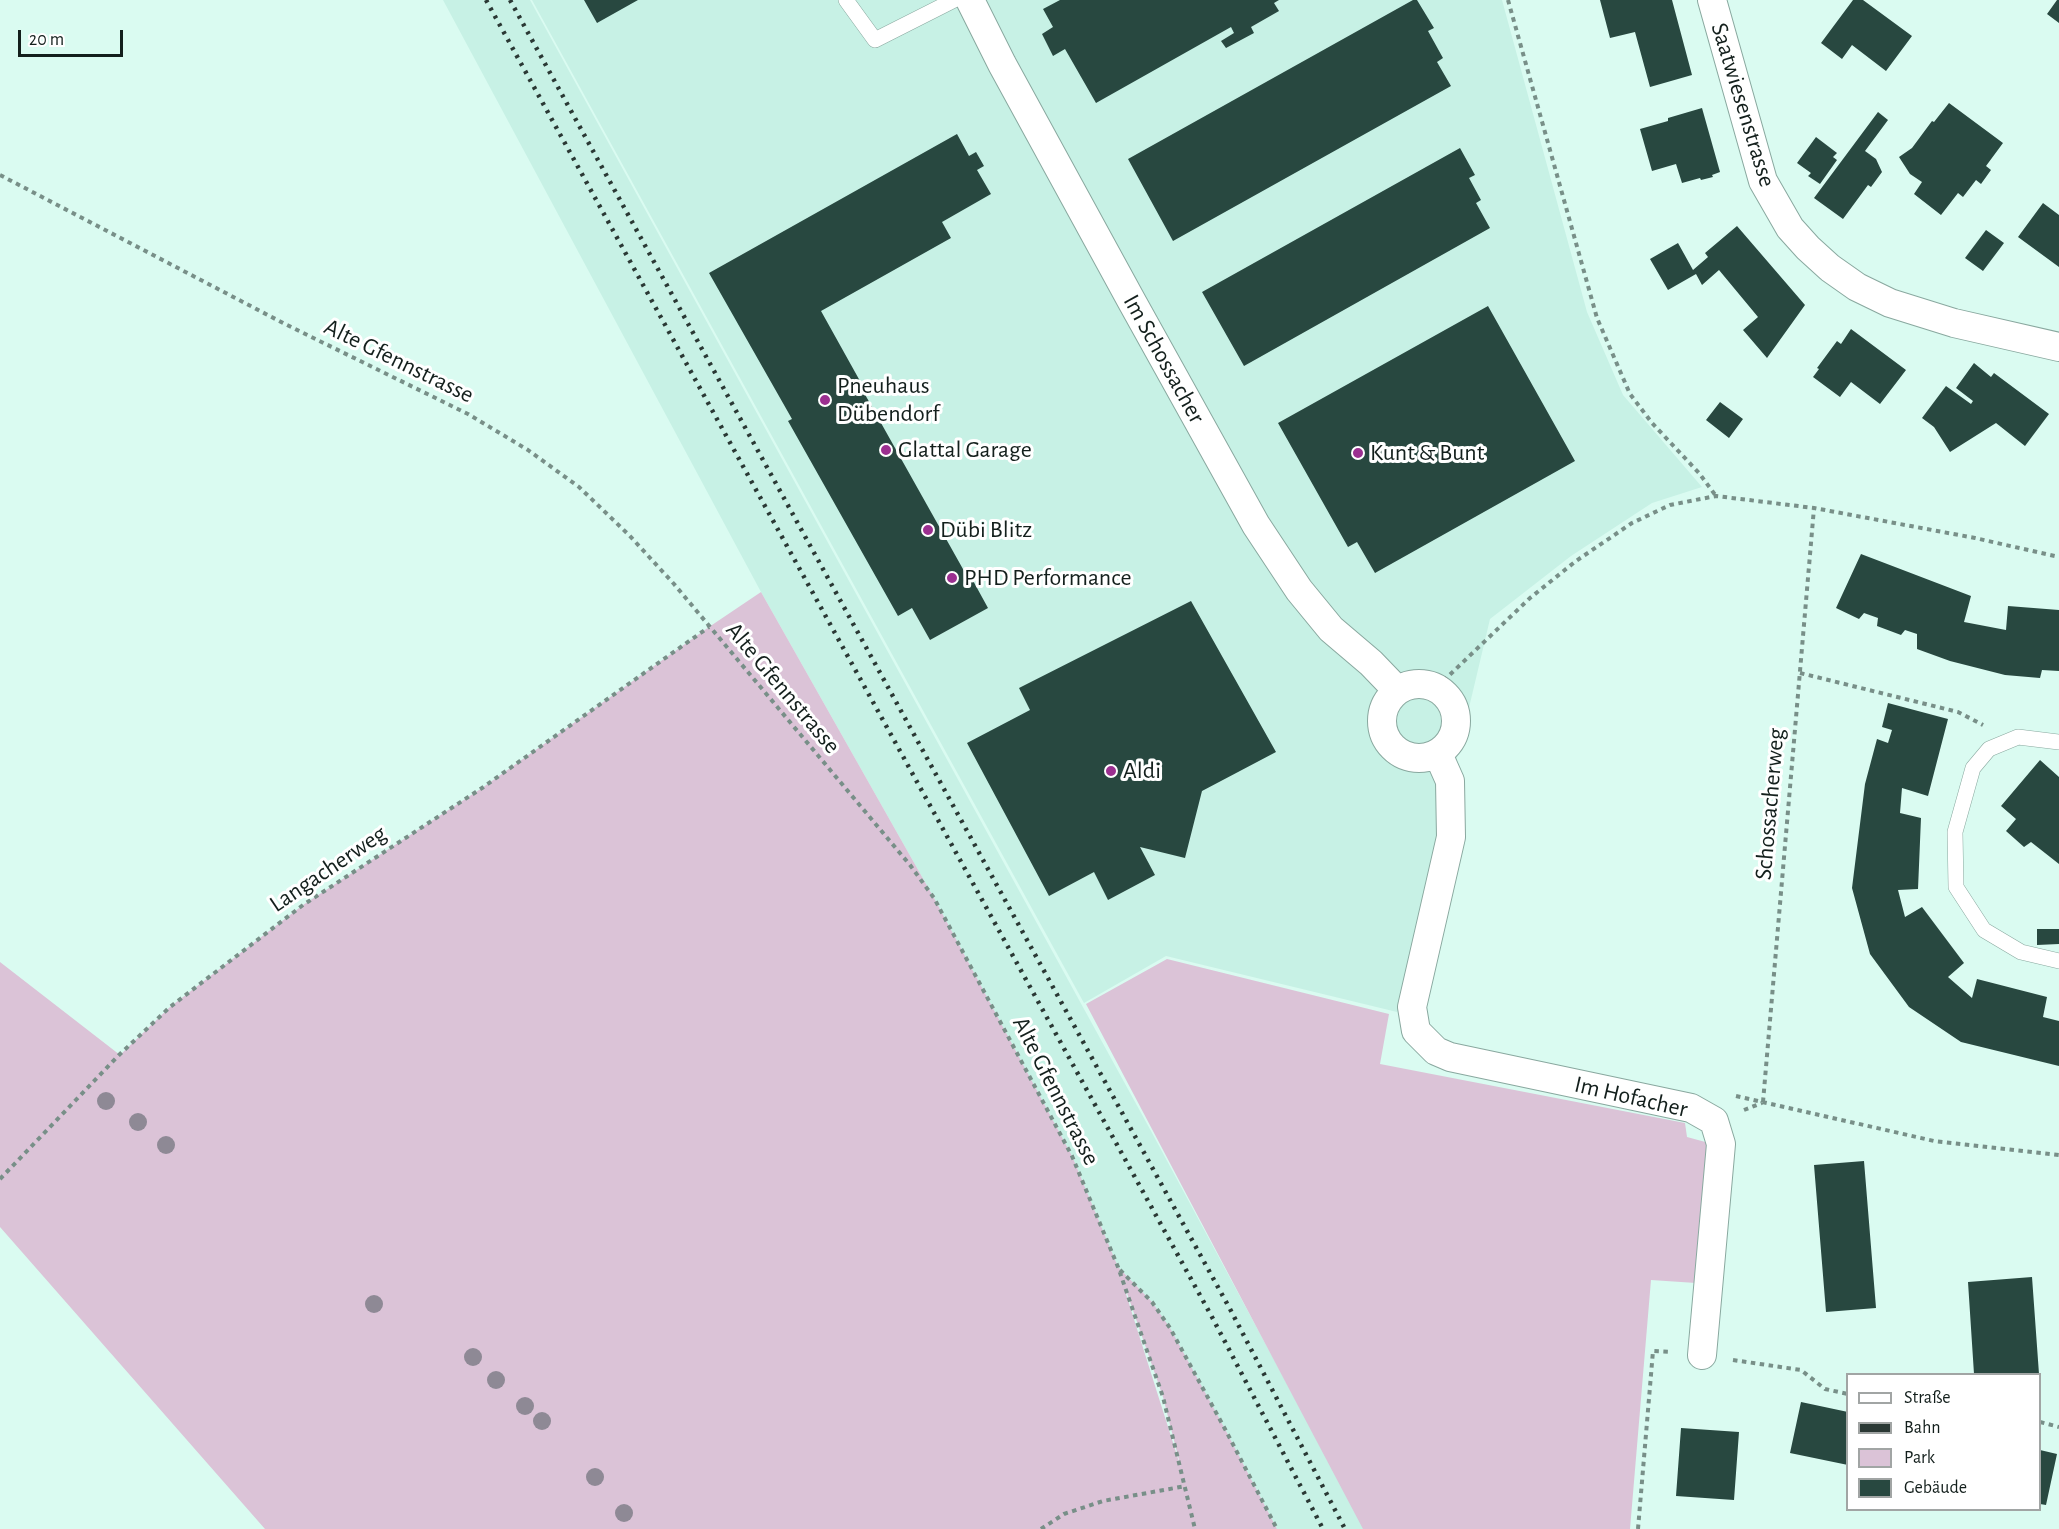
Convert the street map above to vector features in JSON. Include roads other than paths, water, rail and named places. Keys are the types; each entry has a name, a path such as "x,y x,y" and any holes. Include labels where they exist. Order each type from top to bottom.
{"street":[{"name":"Im Schossacher","path":"970,0 1002,64 1256,525 1299,590 1331,629 1371,663 1397,690"},
{"name":"Saatwiesenstrasse","path":"1712,0 1762,181 1790,228 1808,248 1830,268 1857,287 1890,303 1954,323 2059,347"},
{"path":"1416,683 1437,687 1449,698 1456,713 1456,729 1450,744 1438,754 1414,759 1393,749 1382,729 1383,707 1397,690 1416,683"},
{"name":"Im Hofacher","path":"1438,754 1450,781 1451,837 1412,1007 1416,1031 1436,1051 1450,1057 1691,1108 1714,1121 1721,1144 1702,1355"}],"lane":[{"path":"846,0 875,40 954,0"},
{"path":"2059,742 2018,737 1989,749 1973,768 1956,832 1956,887 1984,930 2021,952 2059,961"}],"railway":[{"path":"486,0 1212,1317 1323,1529"},
{"path":"510,0 1230,1309 1345,1529"}],"place":[{"name":"Pneuhaus Dübendorf","path":"825,400"},
{"name":"Glattal Garage","path":"886,450"},
{"name":"Kunt & Bunt","path":"1358,453"},
{"name":"Dübi Blitz","path":"928,530"},
{"name":"PHD Performance","path":"952,578"},
{"name":"Aldi","path":"1111,771"}]}
